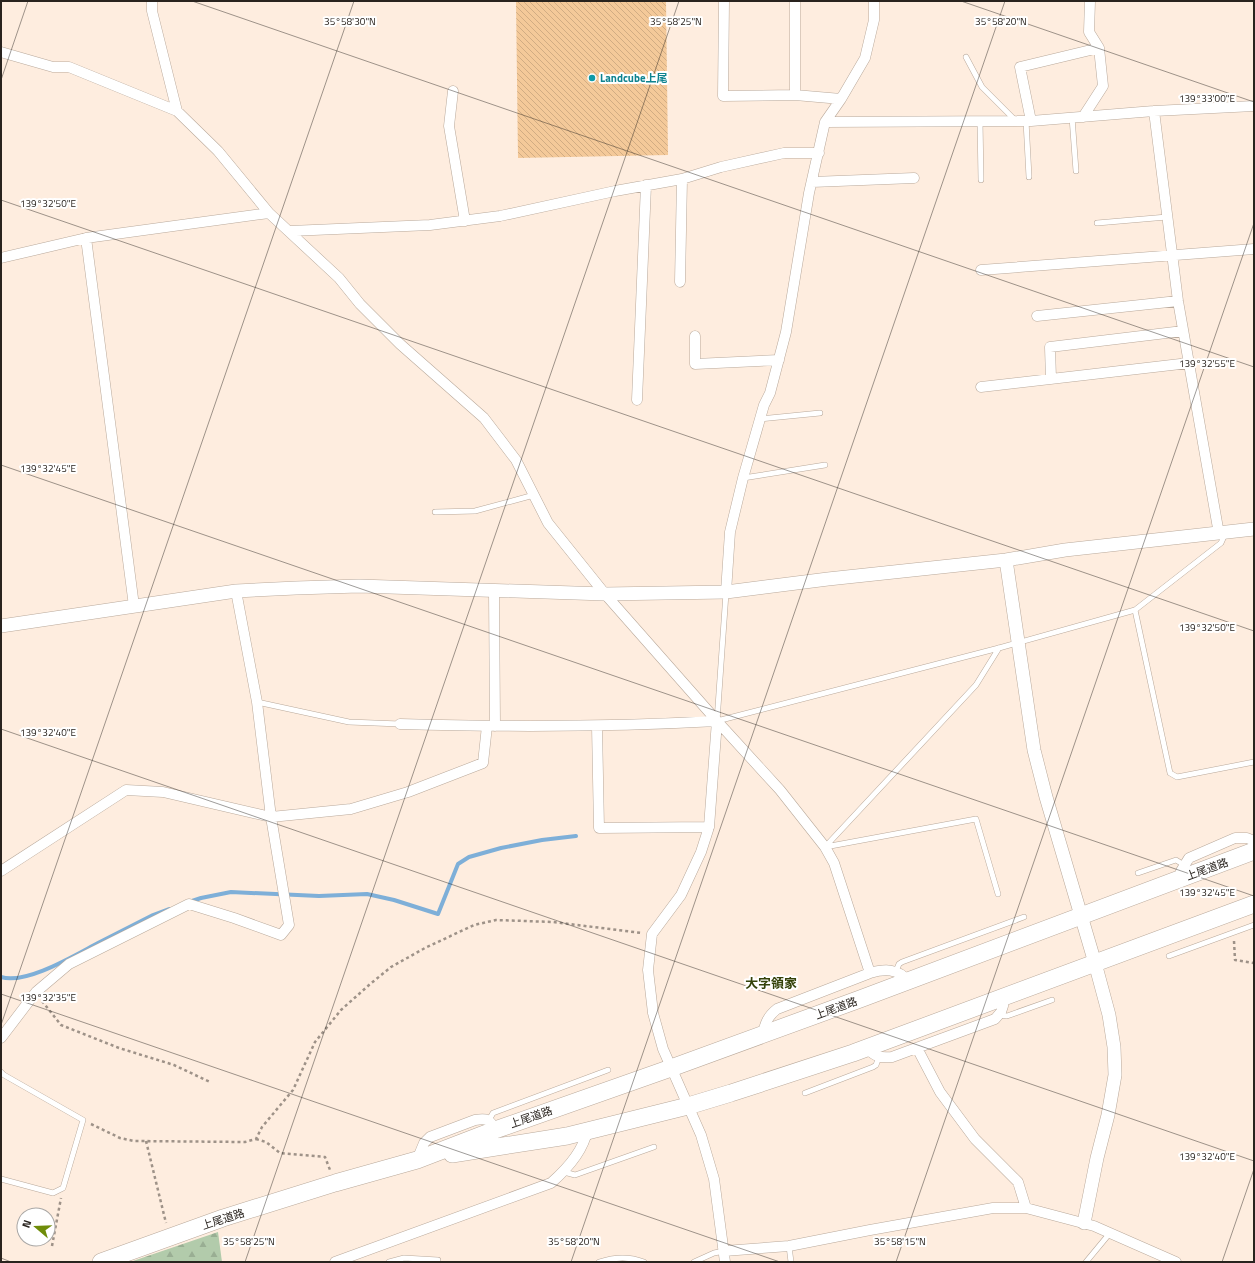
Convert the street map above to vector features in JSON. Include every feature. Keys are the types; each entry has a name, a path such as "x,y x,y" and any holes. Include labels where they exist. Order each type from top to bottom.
{"highway":[{"name":"上尾道路","path":"417,1160 492,1125 671,1068 763,1034 902,976 1081,916 1183,872 1254,851"},
{"name":"上尾道路","path":"100,1262 224,1218 335,1183 417,1160 567,1136 688,1106 872,1053 1004,997 1254,904"}],"street":[{"path":"152,1 152,11 177,111"},
{"path":"724,1 723,96 795,96 841,99"},
{"path":"795,1 795,96"},
{"path":"726,592 730,532 743,478 764,405 770,393 786,332 812,182 825,122 841,99 865,58 874,20 874,1"},
{"path":"1083,117 1103,86 1099,48 1089,32 1090,1"},
{"path":"1029,121 1020,67 1099,48"},
{"path":"1,52 52,67 69,67 177,111 218,151 269,213 339,278 360,304 400,344 484,418 516,460 548,523 605,594 780,790 825,846 834,863 870,974"},
{"path":"452,90 449,126 464,221"},
{"path":"825,122 1029,121 1154,111 1254,106"},
{"path":"1154,111 1178,301 1222,533"},
{"path":"290,231 430,225 500,216 682,178 721,167 784,153 819,153"},
{"path":"680,282 682,178"},
{"path":"812,182 914,178"},
{"path":"637,400 646,185"},
{"path":"1,258 86,238 269,213"},
{"path":"86,238 134,606"},
{"path":"981,270 1254,249"},
{"path":"1037,316 1178,301"},
{"path":"1051,379 1050,347 1183,331"},
{"path":"695,336 695,364 779,360"},
{"path":"981,387 1189,363"},
{"path":"1,626 236,592 360,586 605,594 726,592 828,579 1006,560 1065,550 1254,529"},
{"path":"1006,560 1034,750 1044,791 1095,963 1109,1015 1114,1047 1115,1075 1108,1115 1097,1158 1084,1223"},
{"path":"1,871 126,790 163,792 271,817 351,809 408,792 483,763 491,726 494,591"},
{"path":"1,1038 36,992 69,964 189,904 281,935 289,925 271,817 257,702 236,592"},
{"path":"400,724 597,726 717,721"},
{"path":"717,721 709,827 701,852 681,895 652,934 648,970 653,1013 663,1049 701,1135 714,1179 725,1262"},
{"path":"597,726 599,828 709,827"},
{"path":"1183,872 1189,858 1235,838 1247,838 1254,841"},
{"path":"763,1034 764,1025 767,1018 777,1009 883,970 902,976"},
{"path":"872,1053 892,1057 995,1019 999,1015 1003,1006 1004,997"},
{"path":"917,1048 940,1092 975,1139 1018,1182 1026,1208"},
{"path":"335,1262 356,1258 551,1183 570,1166 583,1145 587,1131"},
{"path":"724,1251 789,1246 993,1208 1026,1208 1084,1223 1110,1232 1176,1262"}],"lane":[{"path":"966,57 982,87 1016,120"},
{"path":"1072,117 1076,171"},
{"path":"980,121 981,180"},
{"path":"1029,121 1029,177"},
{"path":"1098,223 1167,217"},
{"path":"760,420 820,413"},
{"path":"743,478 825,465"},
{"path":"435,512 475,511 534,495"},
{"path":"726,592 717,721 1018,643 1135,610 1221,543 1222,533"},
{"path":"1135,610 1170,773 1177,777 1254,762"},
{"path":"825,846 976,686 999,648"},
{"path":"257,702 349,722 400,724"},
{"path":"825,846 976,819 998,894"},
{"path":"1138,873 1176,860 1183,872"},
{"path":"902,976 899,964 902,962 1024,917"},
{"path":"1169,956 1254,925"},
{"path":"999,1015 1007,1016 1052,1000"},
{"path":"805,1093 874,1067 876,1065 872,1053"},
{"path":"492,1125 493,1112 608,1070"},
{"path":"1,1072 83,1120 63,1188 53,1193 1,1179"},
{"path":"564,1172 575,1175 654,1147"},
{"path":"1086,1262 1110,1232"},
{"path":"789,1246 791,1262"},
{"path":"694,1262 714,1253 724,1251"},
{"path":"390,1262 404,1258 438,1260"},
{"path":"599,1262 608,1259 629,1258 644,1262"}],"path":[{"path":"256,1139 262,1128 293,1090 315,1042 342,1010 391,967 425,948 474,925 496,920 553,922 652,934"},
{"path":"1234,933 1235,960 1254,963"},
{"path":"36,992 61,1025 119,1048 174,1065 210,1082"},
{"path":"83,1120 120,1138 134,1141 245,1142 256,1139 266,1142 280,1154 325,1158 335,1183"},
{"path":"146,1141 170,1237"},
{"path":"56,1225 63,1188"}],"green space":[{"path":"218,1232 222,1262 130,1262"}],"building":[{"name":"Landcube上尾","path":"516,1 666,1 668,155 518,158"}],"waterway":[{"path":"189,902 231,892 319,896 367,894 394,900 438,914 458,864 469,857 501,848 542,840 576,836"},
{"path":"1,977 23,977 50,968 153,915 169,909"}],"place":[{"name":"Landcube上尾","path":"592,78"}],"district":[{"name":"大字領家","path":"771,983"}]}
